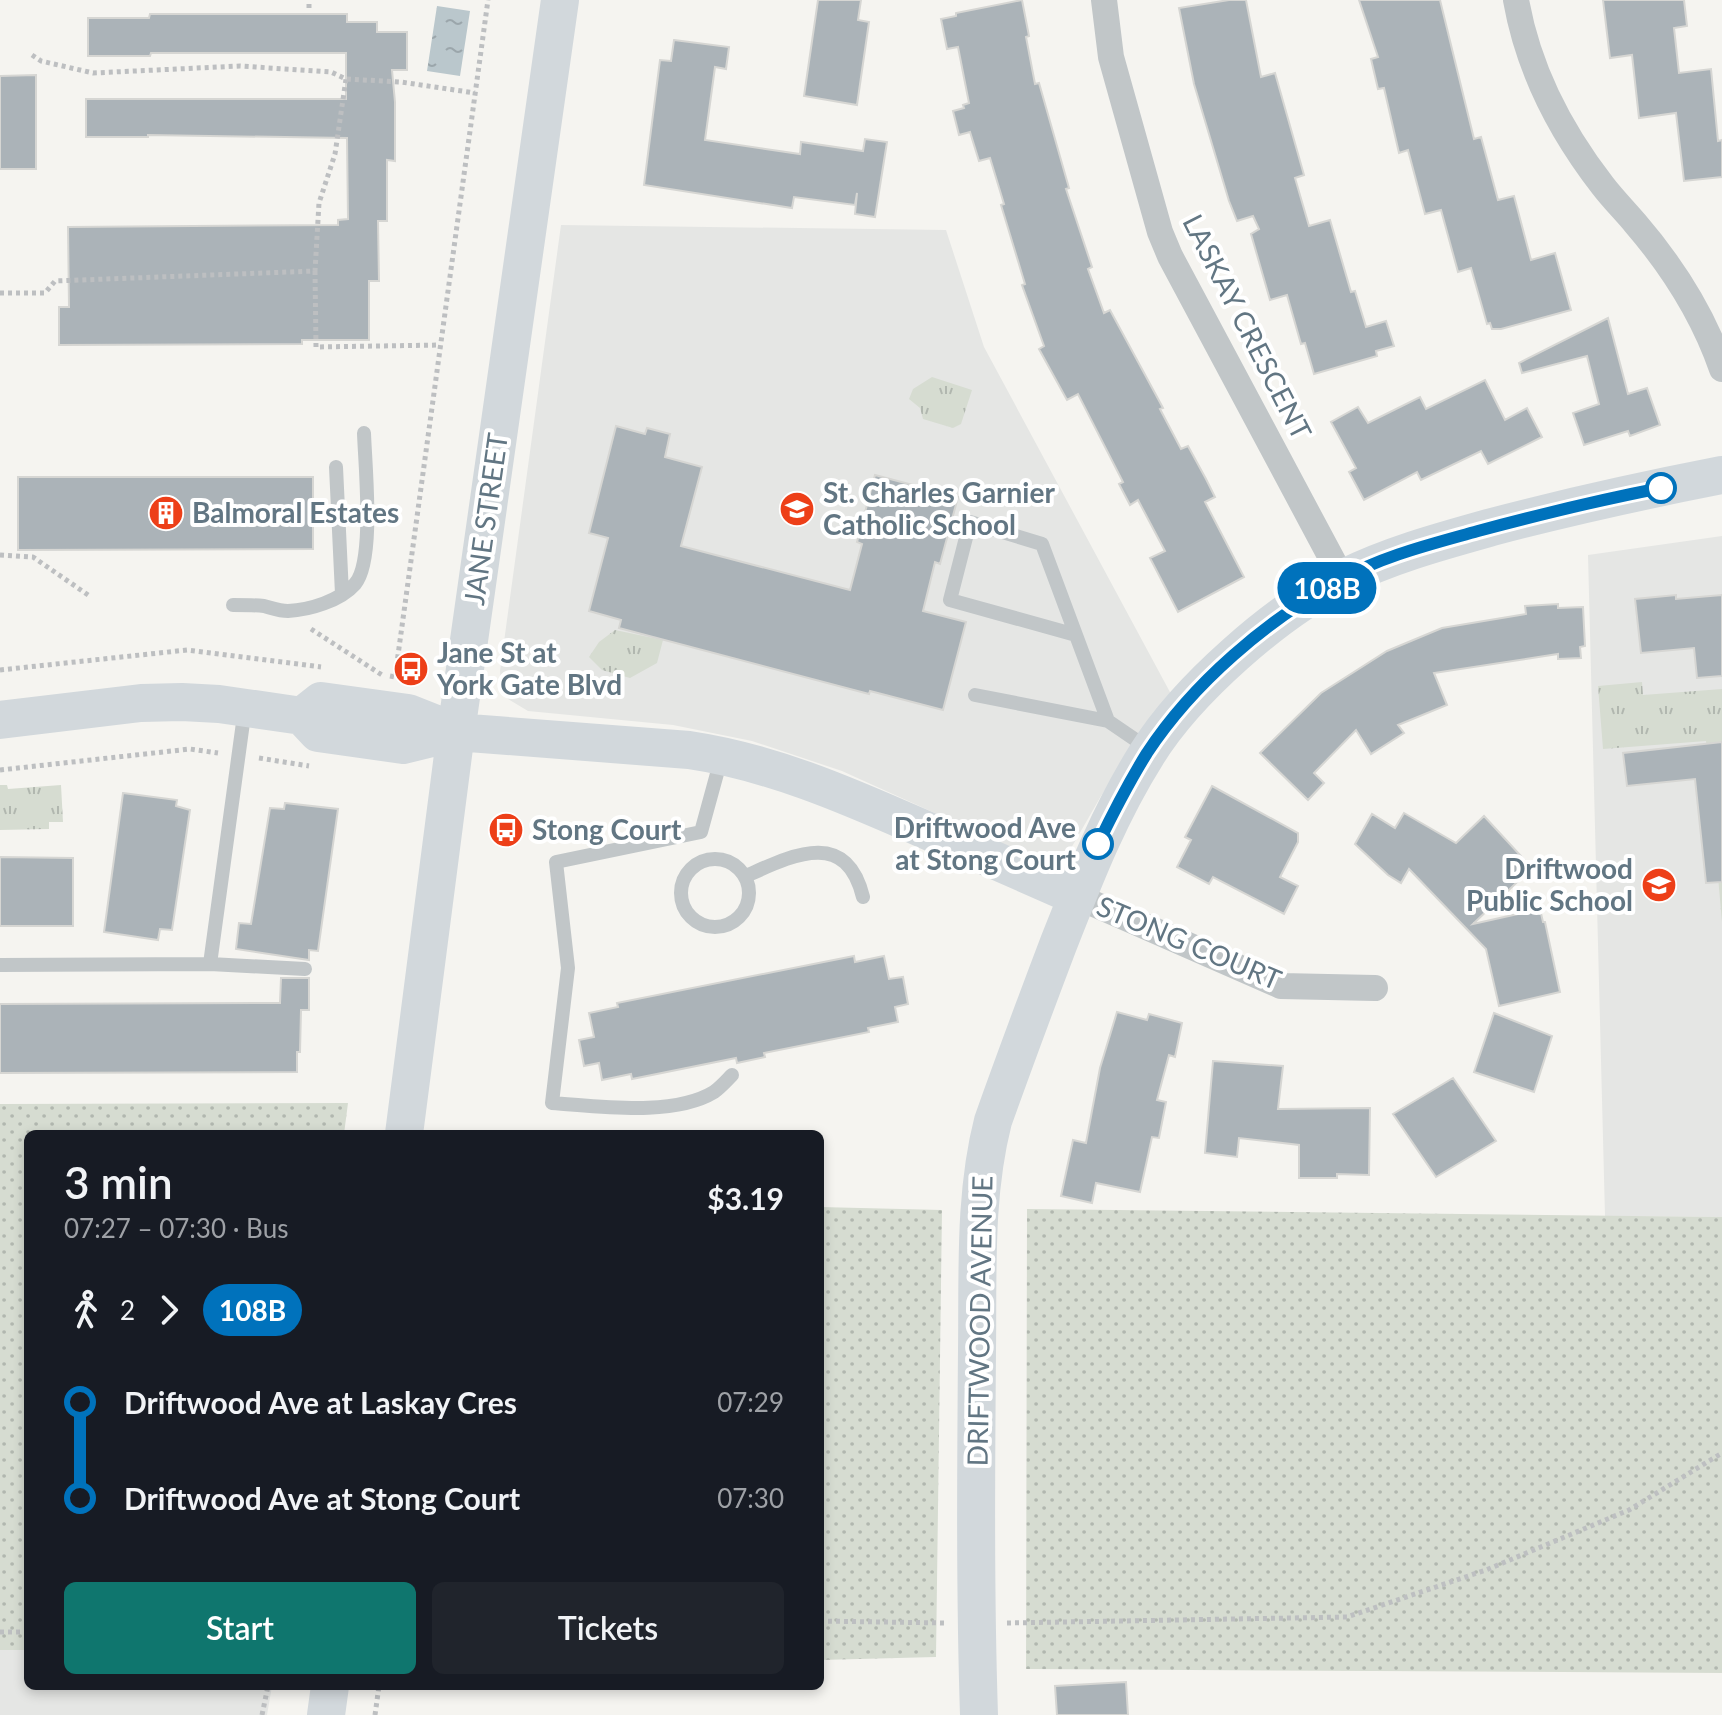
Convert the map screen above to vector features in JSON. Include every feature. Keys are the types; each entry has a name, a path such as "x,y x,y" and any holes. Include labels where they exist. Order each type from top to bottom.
{"street":[{"name":"JANE STREET","path":"405,1130 456,732 560,0"},
{"name":"LASKAY CRESCENT","path":"1104,0 1111,57 1160,232 1342,578"},
{"path":"1516,0 1544,90 1571,141 1604,188 1656,248 1686,292 1722,369"},
{"name":"DRIFTWOOD AVENUE","path":"979,1715 979,1217 985,1155 998,1106 1076,896 1108,824 1149,749 1200,689 1226,664 1293,610 1342,578 1416,550 1511,522 1722,475"},
{"path":"0,720 141,703 194,702 245,708"},
{"name":"STONG COURT","path":"245,708 302,716 318,733 403,745 456,732 722,755 772,768 853,798 1281,986 1375,988"},
{"path":"326,1715 329,1690"}],"lane":[{"path":"233,605 284,611 309,609 356,584 365,562 364,433"},
{"path":"336,467 342,594"},
{"path":"1076,635 950,600 970,522 1042,544 1076,635 1108,721"},
{"path":"975,695 1108,721 1149,749"},
{"path":"210,964 245,708"},
{"path":"703,861 701,832 722,755"},
{"path":"701,832 556,862 568,968 552,1103 663,1107 694,1101 715,1091 732,1075"},
{"path":"746,876 793,855 815,851 830,853 849,865 859,878 863,897"},
{"path":"722,859 732,862 746,876 750,898 740,917 720,927 699,923 684,907 682,885 686,875 703,861 722,859"},
{"path":"0,965 210,964 305,969"}],"path":[{"path":"309,0 309,8"},
{"path":"32,55 41,61 93,73 240,66 331,72 346,79 401,82 475,93"},
{"path":"346,79 335,154 319,203 315,271 316,347 440,345"},
{"path":"0,293 45,293 55,281 315,271"},
{"path":"0,555 33,557 91,597"},
{"path":"284,611 382,675"},
{"path":"0,770 190,749 311,767"},
{"path":"1003,1623 1347,1617 1486,1570 1629,1510 1722,1453"},
{"path":"824,1621 950,1623"},
{"path":"0,1632 24,1632"},
{"path":"262,1715 267,1690"},
{"path":"375,1715 378,1690"}],"shaded area":[{"name":"St. Charles Garnier Catholic School","path":"561,225 946,230 984,347 1171,694 1101,796 1066,857 1052,861 1032,857 842,771 752,741 673,725 528,711 508,699 500,671"},
{"name":"Driftwood Public School","path":"1722,536 1722,1217 1605,1216 1588,555"},
{"path":"0,1650 24,1650 24,1690 271,1690 267,1715 0,1715"}],"green space":[{"path":"932,377 972,390 961,424 953,428 923,419 920,408 909,399 913,389"},
{"path":"615,630 663,640 657,663 630,678 602,670 589,657 599,642"},
{"path":"1642,682 1643,695 1722,689 1722,922 1706,741 1603,749 1598,686"},
{"path":"0,785 7,785 8,789 61,785 63,822 49,822 49,829 0,830"},
{"path":"348,1103 345,1130 24,1130 24,1650 0,1650 0,1104"},
{"path":"824,1207 942,1210 936,1657 824,1660"},
{"path":"1027,1209 1722,1217 1722,1673 1026,1669"}],"water":[{"path":"437,6 470,11 460,76 427,71"}],"building":[{"path":"818,0 861,0 858,20 869,22 857,105 804,96"},
{"path":"1022,0 1035,84 1039,83 1069,188 1066,189 1092,267 1088,269 1104,313 1110,310 1163,408 1160,409 1181,449 1188,446 1206,479 1215,497 1205,502 1244,577 1178,612 1150,558 1165,551 1138,500 1130,505 1119,484 1123,482 1078,394 1067,400 1039,349 1044,346 1022,285 1025,284 990,158 979,161 970,132 959,135 953,111 969,103 958,47 947,49 941,19 956,16 956,13"},
{"path":"1246,0 1261,77 1275,73 1304,175 1295,178 1309,226 1330,220 1351,292 1355,291 1366,327 1386,321 1394,346 1376,351 1377,356 1314,374 1305,343 1301,344 1287,295 1270,300 1251,234 1259,229 1253,216 1237,221 1194,84 1179,8"},
{"path":"1359,0 1440,0 1474,139 1481,137 1498,200 1514,196 1531,260 1555,253 1571,310 1501,329 1492,329 1490,323 1487,324 1471,268 1458,272 1441,210 1425,214 1408,150 1399,153 1384,88 1378,89 1371,59 1378,57"},
{"path":"1603,0 1684,0 1687,26 1674,28 1679,73 1711,69 1718,141 1722,140 1722,177 1684,181 1676,113 1639,118 1632,55 1610,58"},
{"path":"150,14 347,14 347,22 377,22 377,32 407,32 407,70 392,70 395,161 387,160 387,221 378,221 379,281 369,281 369,340 302,340 302,344 59,345 59,307 69,307 68,227 338,225 338,220 348,219 347,138 86,137 86,99 346,99 346,53 88,56 88,18 149,18"},
{"path":"674,40 729,47 726,69 715,67 705,140 800,154 801,142 863,151 865,139 887,142 875,217 855,214 857,193 855,205 794,197 792,208 644,185 660,60 671,61"},
{"path":"36,75 36,169 0,169 0,76"},
{"path":"1608,318 1628,394 1647,388 1660,425 1630,436 1628,431 1584,445 1573,413 1599,404 1587,356 1522,373 1519,363"},
{"path":"1485,380 1505,420 1527,408 1542,437 1488,464 1481,451 1421,480 1417,472 1364,500 1349,472 1356,468 1331,422 1358,407 1368,423 1420,397 1426,409"},
{"path":"616,426 645,434 647,428 670,434 665,457 702,467 681,546 850,590 862,544 857,542 875,475 958,497 940,564 935,562 923,611 966,622 943,710 870,691 869,694 619,628 621,620 589,611 608,538 589,533"},
{"name":"Balmoral Estates","path":"18,477 313,477 313,549 18,550"},
{"path":"1676,595 1676,599 1722,595 1722,676 1697,678 1694,648 1641,653 1635,599"},
{"path":"1558,604 1558,608 1583,607 1585,646 1580,647 1581,658 1558,659 1558,654 1434,673 1447,705 1398,725 1404,733 1371,754 1356,730 1314,773 1324,783 1308,800 1260,753 1321,693 1387,651 1442,628 1526,614 1525,606"},
{"path":"1722,742 1722,882 1706,883 1695,779 1627,786 1623,753"},
{"path":"1212,786 1298,833 1298,842 1280,877 1298,886 1284,914 1213,877 1209,884 1177,867 1191,840 1185,837"},
{"path":"123,793 177,800 176,806 190,810 172,930 160,929 158,940 104,932"},
{"path":"285,803 338,809 318,951 309,950 309,960 236,949 239,923 251,924 270,808 284,809"},
{"path":"1404,813 1456,843 1484,816 1532,868 1473,924 1540,909 1560,992 1499,1006 1486,949 1409,869 1401,883 1355,844 1372,814 1395,828"},
{"path":"0,857 73,858 73,926 0,926"},
{"path":"854,956 855,962 884,956 889,979 903,977 908,1004 895,1007 898,1022 868,1028 869,1032 764,1053 765,1057 737,1063 736,1058 632,1079 631,1074 602,1080 599,1063 584,1066 579,1040 594,1037 589,1013 618,1007 617,1003"},
{"path":"281,978 309,978 309,1010 301,1010 297,1072 0,1073 0,1004 280,1003"},
{"path":"1117,1012 1147,1020 1149,1014 1182,1023 1175,1057 1169,1055 1157,1100 1166,1102 1159,1138 1152,1137 1140,1192 1096,1183 1092,1203 1061,1196 1073,1140 1086,1143 1100,1068"},
{"path":"1494,1013 1552,1036 1534,1092 1474,1072"},
{"path":"1213,1061 1283,1066 1278,1109 1370,1108 1369,1175 1299,1178 1299,1145 1239,1138 1237,1157 1205,1153"},
{"path":"1453,1078 1496,1141 1436,1177 1393,1114"},
{"path":"1126,1682 1128,1715 1057,1715 1055,1686"}],"bus line":[{"name":"108B","path":"1098,844 1149,749 1200,689 1293,610 1342,578 1462,536 1613,497 1661,488"}],"place":[{"name":"St. Charles Garnier Catholic School","path":"797,509"},
{"name":"Balmoral Estates","path":"166,513"},
{"name":"Jane St at York Gate Blvd","path":"411,669"},
{"name":"Stong Court","path":"506,830"},
{"name":"Driftwood Ave at Stong Court","path":"1098,844"},
{"name":"Driftwood Public School","path":"1659,885"}]}
